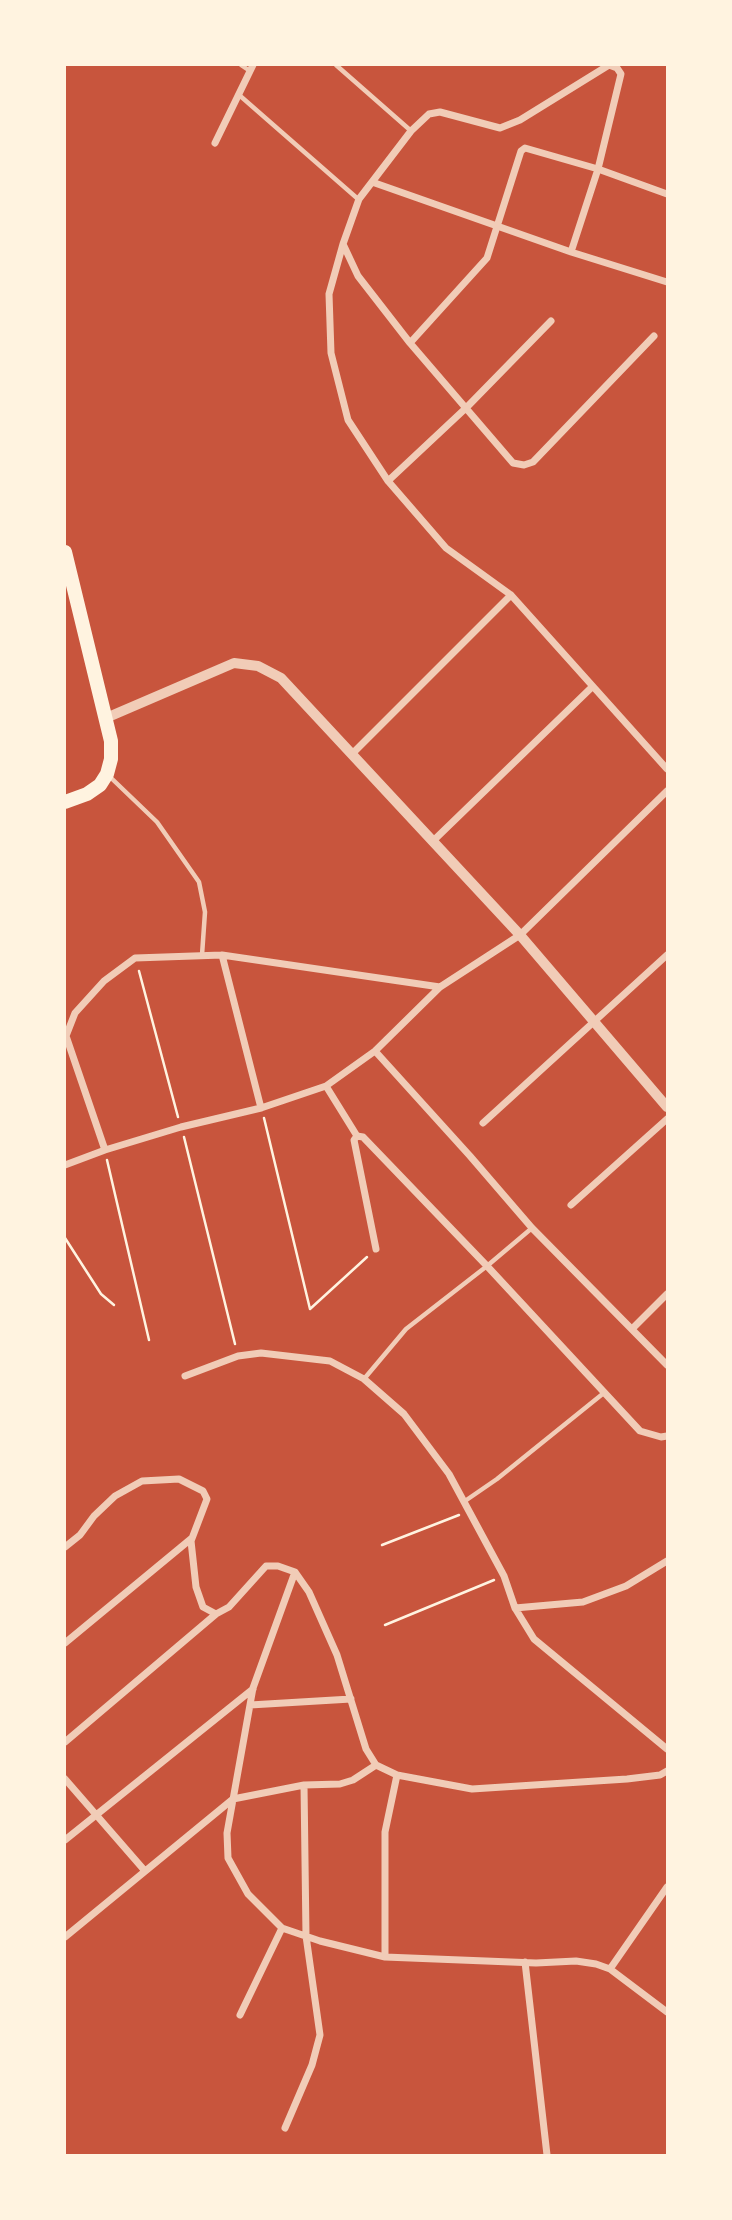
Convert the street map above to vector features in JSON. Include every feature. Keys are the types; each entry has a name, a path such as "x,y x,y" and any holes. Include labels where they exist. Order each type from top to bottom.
{"main road":[{"path":"65,552 111,741 111,759 107,774 100,785 87,794 65,802"}],"street":[{"path":"571,252 598,169 621,74 617,68 609,65 520,120 500,128 440,112 429,114 411,131 359,199 329,294 331,353 348,420 388,481 446,548 511,595 667,769"},
{"path":"215,143 251,68"},
{"path":"410,343 487,257 521,151 525,148 598,169 667,194"},
{"path":"372,183 571,252 667,282"},
{"path":"343,244 358,276 410,343 513,463 524,465 533,462 654,336"},
{"path":"388,481 467,407 551,321"},
{"path":"353,754 511,595"},
{"path":"106,718 234,663 258,666 281,678 520,935 667,1107"},
{"path":"432,842 592,687"},
{"path":"65,1165 105,1150 181,1127 261,1108 326,1086 375,1051 440,987 520,935 667,792"},
{"path":"222,955 261,1108"},
{"path":"105,1150 66,1036 75,1013 104,981 135,958 222,955 440,987"},
{"path":"483,1123 667,956"},
{"path":"375,1051 532,1228 667,1365"},
{"path":"326,1086 357,1136 362,1137 487,1266 640,1431 667,1436"},
{"path":"571,1205 667,1119"},
{"path":"357,1136 354,1140 376,1249"},
{"path":"633,1328 667,1293"},
{"path":"185,1376 238,1356 261,1353 330,1361 364,1378 404,1414 449,1474 504,1576 515,1608 534,1639 667,1749"},
{"path":"65,1548 115,1496 142,1481 179,1479 206,1494 207,1499 191,1541 196,1587 203,1607 216,1614"},
{"path":"65,1643 192,1537"},
{"path":"515,1608 583,1602 626,1586 667,1561"},
{"path":"65,1742 216,1614 229,1607 266,1566 278,1566 295,1572 309,1592 337,1655 366,1749 376,1765 397,1775 472,1789 627,1779 660,1775 667,1771"},
{"path":"295,1572 253,1688 227,1833 228,1858 247,1894 282,1928 385,1958 576,1961 610,1969 667,2012"},
{"path":"65,1840 253,1688"},
{"path":"250,1705 351,1699"},
{"path":"65,1937 233,1798 304,1785 340,1784 376,1765"},
{"path":"385,1958 385,1832 397,1775"},
{"path":"65,1779 145,1871"},
{"path":"285,2128 312,2065 320,2035 306,1936 304,1785"},
{"path":"610,1969 667,1887"},
{"path":"240,2015 282,1928"},
{"path":"525,1962 547,2155"}],"lane":[{"path":"241,65 251,68"},
{"path":"335,65 411,131"},
{"path":"238,94 359,199"},
{"path":"107,774 157,822 199,882 205,912 202,956"},
{"path":"364,1378 405,1329 532,1228"},
{"path":"465,1501 498,1479 605,1392"}],"path":[{"path":"135,958 181,1127 238,1356"},
{"path":"261,1108 310,1309 376,1249"},
{"path":"105,1150 149,1340"},
{"path":"65,1238 101,1294 114,1305"},
{"path":"382,1545 469,1511"},
{"path":"385,1625 504,1576"}]}
